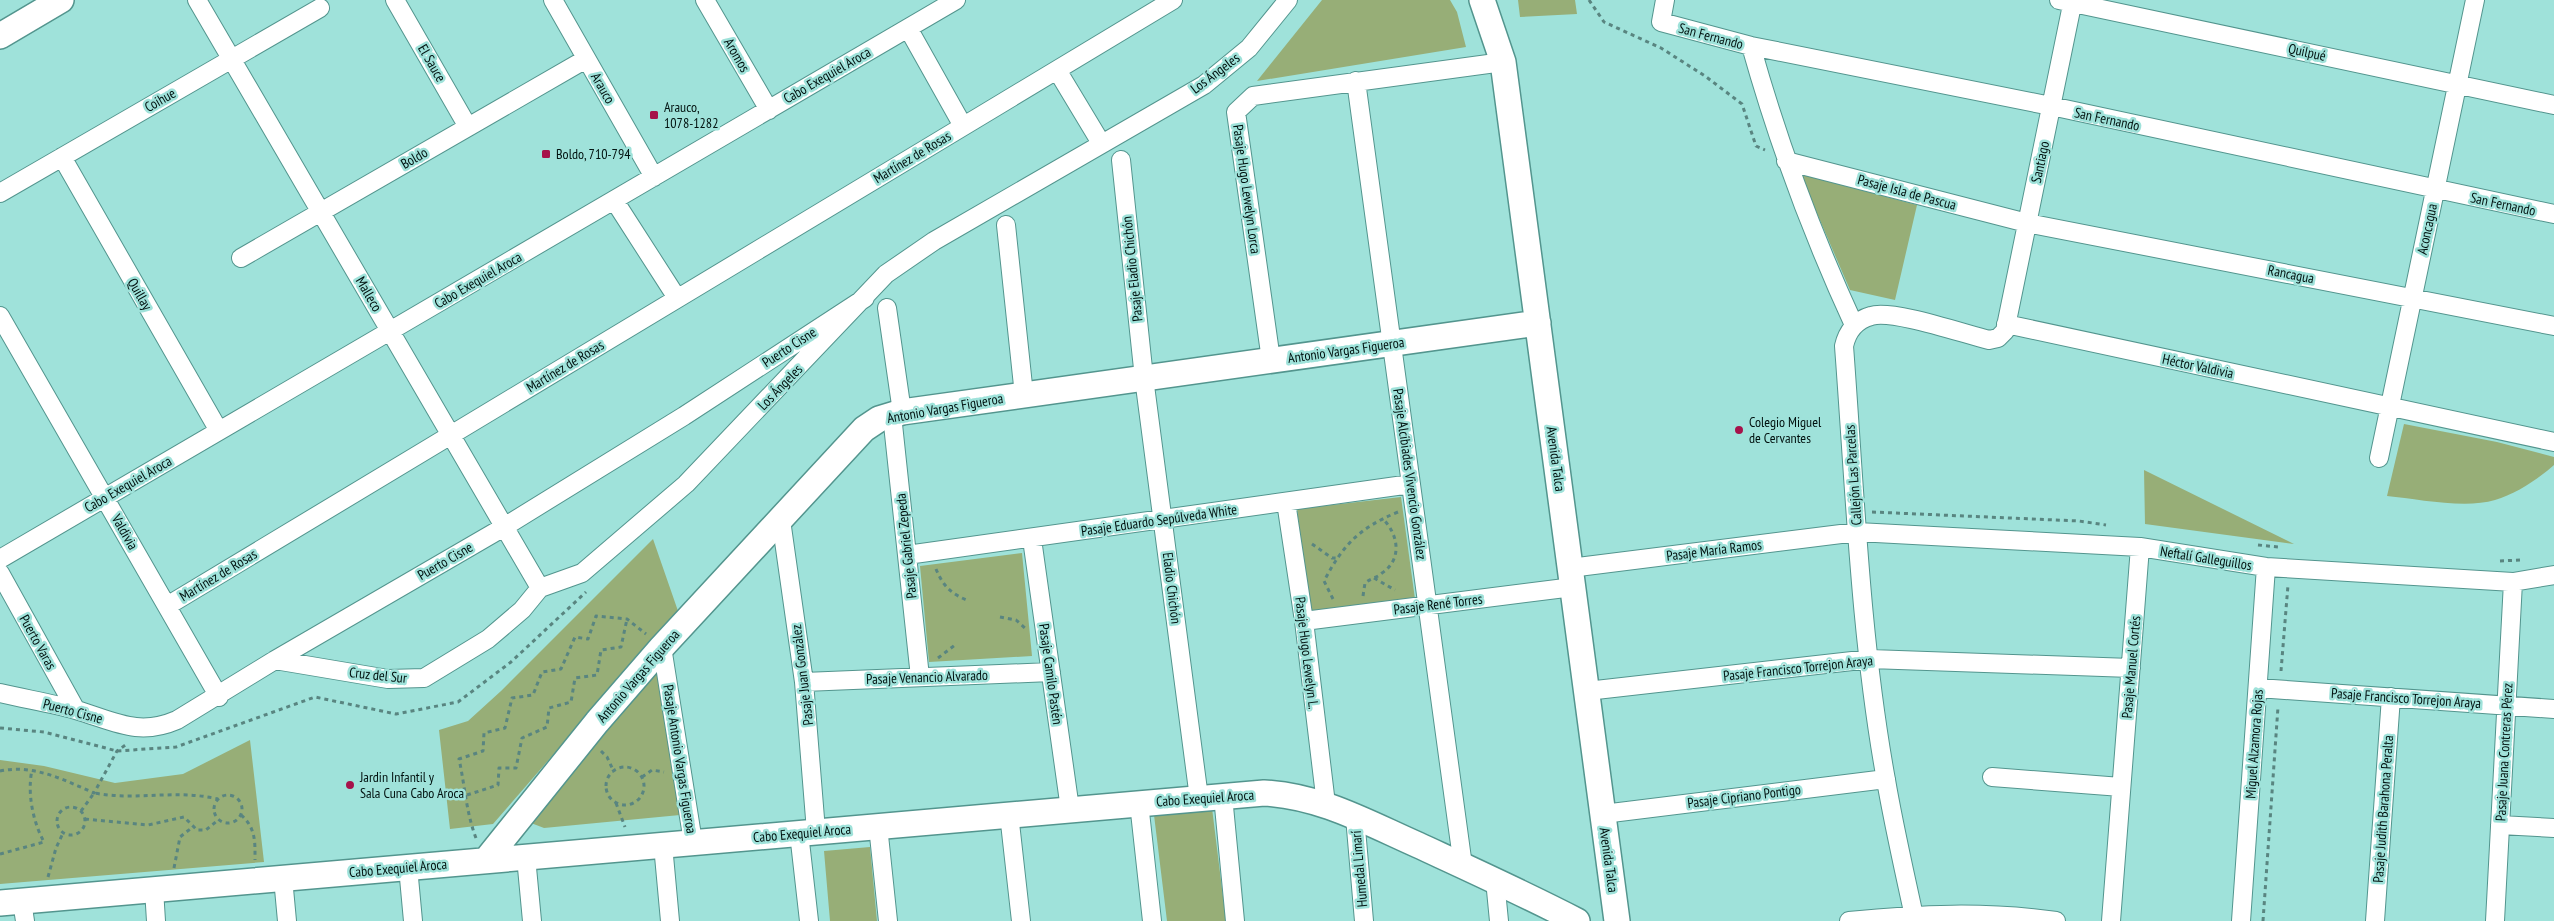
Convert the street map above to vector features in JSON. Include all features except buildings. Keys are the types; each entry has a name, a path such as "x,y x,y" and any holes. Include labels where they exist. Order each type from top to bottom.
{"street":[{"path":"0,36 61,0"},
{"name":"Malleco","path":"197,0 540,588"},
{"name":"El Sauce","path":"395,0 468,127"},
{"name":"Arauco","path":"553,0 654,177"},
{"name":"Aromos","path":"705,0 769,110"},
{"name":"Cabo Exequiel Aroca","path":"0,559 956,0"},
{"name":"Martínez de Rosas","path":"167,606 1173,0"},
{"name":"Los Ángeles","path":"540,588 582,573 686,484 886,274 934,241 1204,85 1249,48 1288,0"},
{"name":"Avenida Talca","path":"1482,0 1503,62 1617,921"},
{"name":"San Fernando","path":"1665,0 1660,22 1751,46 2051,106 2435,190 2554,214"},
{"name":"Aconcagua","path":"2379,458 2475,0"},
{"name":"Quilpué","path":"2068,1 2554,105"},
{"name":"Santiago","path":"2006,324 2051,106 2068,1"},
{"name":"Coihue","path":"0,193 320,8"},
{"name":"Martínez de Rosas","path":"908,28 963,126"},
{"path":"1751,46 1786,161 1814,237 1854,325 1872,315 1882,314 1989,340 2001,336 2006,324"},
{"name":"Boldo","path":"241,258 586,59"},
{"name":"Pasaje Hugo Lewelyn Lorca","path":"1271,360 1236,112 1253,96 1503,62"},
{"path":"1057,70 1101,143"},
{"name":"Pasaje Alcibiades Vivencio González","path":"1356,81 1463,866"},
{"name":"Quillay","path":"62,157 219,431"},
{"name":"Pasaje Eladio Chichón","path":"1121,160 1144,378"},
{"name":"Pasaje Isla de Pascua","path":"1786,161 2027,224"},
{"path":"614,200 677,298"},
{"name":"Rancagua","path":"2027,224 2554,326"},
{"path":"1006,225 1024,395"},
{"name":"Puerto Cisne","path":"0,693 76,710 123,725 149,728 177,720 275,660 504,527 684,416 865,298"},
{"name":"Pasaje Gabriel Zepeda","path":"887,308 907,555 920,677"},
{"name":"Valdivia","path":"0,316 219,696"},
{"name":"Antonio Vargas Figueroa","path":"486,860 597,722 662,647 864,430 879,419 897,414 1024,395 1538,323"},
{"name":"Héctor Valdivia","path":"2006,324 2554,442"},
{"name":"Callejón Las Parcelas","path":"1854,325 1844,346 1857,532 1870,659 1886,779 1914,918"},
{"name":"Eladio Chichón","path":"1144,378 1163,518 1211,797 1235,921"},
{"name":"Pasaje Eduardo Sepúlveda White","path":"907,555 1032,539 1163,518 1411,484"},
{"name":"Pasaje Hugo Lewelyn L.","path":"1286,502 1304,621 1326,804"},
{"name":"Pasaje Juan González","path":"781,520 804,682 809,921"},
{"name":"Pasaje María Ramos","path":"1572,578 1857,532"},
{"name":"Neftalí Galleguillos","path":"1857,532 2140,547 2266,567 2513,582 2554,575"},
{"name":"Pasaje Camilo Pastén","path":"1032,539 1070,809"},
{"name":"Pasaje Manuel Cortés","path":"2111,921 2140,547"},
{"name":"Miguel Alzamora Rojas","path":"2241,921 2266,567"},
{"name":"Puerto Varas","path":"0,573 76,710"},
{"name":"Pasaje René Torres","path":"1304,621 1428,605 1572,578"},
{"name":"Pasaje Juana Contreras Pérez","path":"2495,921 2513,582"},
{"name":"Cruz del Sur","path":"275,660 388,678 424,678 488,639 522,610 540,588"},
{"name":"Pasaje Antonio Vargas Figueroa","path":"662,647 693,842"},
{"name":"Pasaje Francisco Torrejon Araya","path":"1587,691 1870,659 2130,668"},
{"name":"Pasaje Venancio Alvarado","path":"804,682 1051,672"},
{"name":"Pasaje Francisco Torrejon Araya","path":"2258,688 2554,709"},
{"name":"Pasaje Judith Barahona Peralta","path":"2375,921 2391,697"},
{"path":"1992,777 2121,787"},
{"name":"Pasaje Cipriano Pontigo","path":"1603,814 1886,779"},
{"name":"Cabo Exequiel Aroca","path":"22,906 163,888 1139,803 1211,797 1285,794 1326,804 1495,880 1577,921"},
{"path":"1139,803 1152,921"},
{"path":"1009,814 1021,921"},
{"name":"Humedal Limarí","path":"1355,817 1364,921"},
{"path":"2500,825 2554,828"},
{"path":"878,826 888,921"},
{"path":"662,845 670,921"},
{"path":"526,857 532,921"},
{"path":"408,867 413,921"},
{"path":"283,878 287,921"},
{"path":"1495,880 1499,921"},
{"path":"156,921 163,888"},
{"path":"1849,921 1996,915 2056,921"}],"path":[{"path":"1589,0 1604,22 1661,48 1742,104 1756,146 1786,161"},
{"path":"1336,601 1330,597 1324,581 1334,562 1353,537 1383,519 1414,506"},
{"path":"1357,598 1364,596 1365,583 1388,568 1396,554 1396,541 1392,528 1383,519"},
{"path":"929,552 943,585 955,596 969,601"},
{"path":"2263,921 2289,568"},
{"path":"0,728 44,732 117,750 176,746 315,697 396,714 458,702 510,662 592,586"},
{"path":"486,860 471,824 466,806 466,795 459,759 482,751 484,733 505,728 512,698 533,695 542,672 561,669 575,637 588,639 596,616 627,619 662,647"},
{"path":"466,795 498,785 499,768 516,768 522,738 547,727 549,708 571,702 575,678 597,674 601,650 621,647 627,619"},
{"path":"81,811 94,794 117,750 149,728"},
{"path":"0,770 11,768 32,770 48,774 94,794 114,797 196,794 218,799 226,795 236,797 242,805 241,815 231,824 218,820 214,812 218,799"},
{"path":"619,769 632,769 642,776 644,789 638,800 627,805 621,805 608,793 607,782 614,772 619,769"},
{"path":"0,854 44,842 38,832 32,805 30,781 32,770"},
{"path":"73,807 81,811 85,820 83,828 76,834 63,833 59,829 57,820 60,811 73,807"},
{"path":"241,815 250,823 254,836 255,880"},
{"path":"85,820 148,825 184,816 197,830 206,830 218,820"},
{"path":"163,888 180,837 194,826"},
{"path":"22,906 63,833"}],"green space":[{"path":"1322,0 1450,0 1457,12 1466,47 1257,81"},
{"path":"1518,0 1575,0 1577,14 1520,17"},
{"path":"1800,174 1917,205 1895,300 1850,290"},
{"path":"2404,424 2497,442 2554,457 2554,465 2519,490 2483,503 2441,502 2387,496"},
{"path":"2144,470 2294,544 2145,524"},
{"path":"1401,497 1415,599 1310,612 1297,509"},
{"path":"653,539 678,611 493,824 450,829 439,730 468,721 501,691"},
{"path":"1022,553 1032,656 929,662 920,566"},
{"path":"659,665 680,815 544,828 531,823"},
{"path":"250,740 264,862 0,884 0,760 44,766 115,783 183,774"},
{"path":"1212,808 1226,921 1167,921 1154,815"},
{"path":"870,847 877,921 830,921 824,851"}],"place":[{"name":"Arauco, 1078-1282","path":"654,115"},
{"name":"Boldo, 710-794","path":"546,154"},
{"name":"Colegio Miguel de Cervantes","path":"1739,430"},
{"name":"Jardin Infantil y Sala Cuna Cabo Aroca","path":"350,785"}]}
